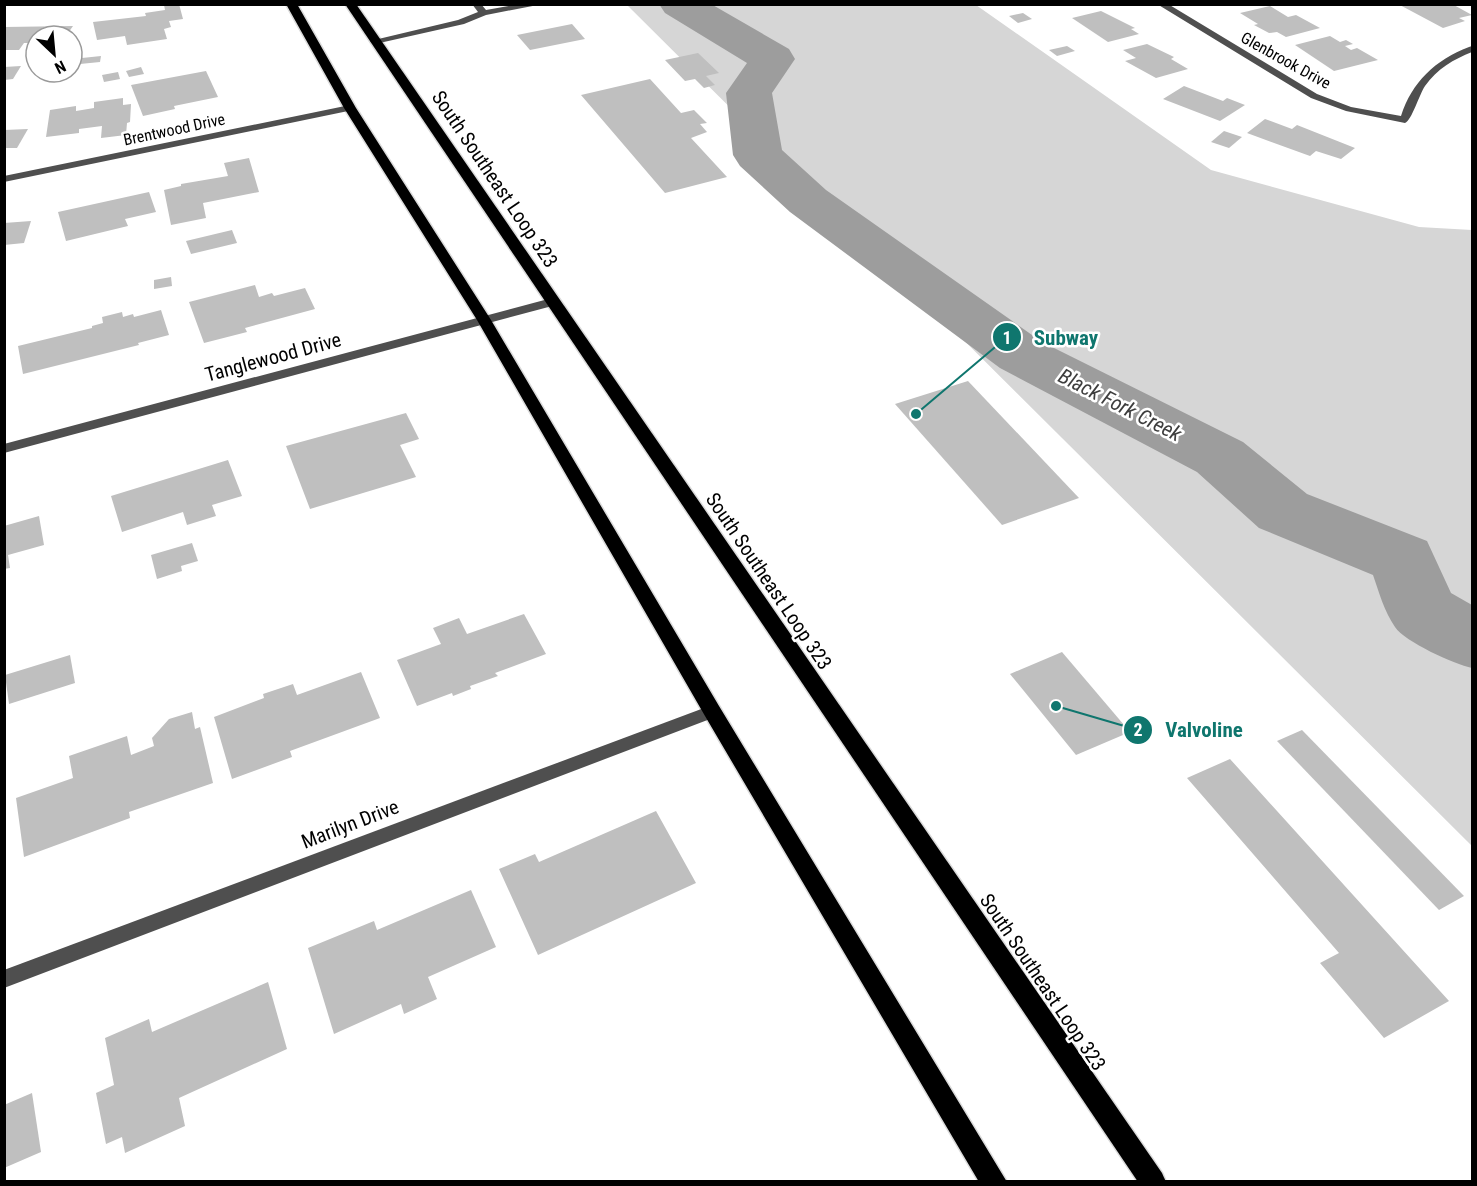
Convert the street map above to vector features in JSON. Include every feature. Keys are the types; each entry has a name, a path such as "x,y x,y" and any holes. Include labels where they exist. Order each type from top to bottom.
{"highway":[{"path":"291,4 350,108 484,320 712,711 994,1182"},
{"name":"South Southeast Loop 323","path":"350,4 1153,1182"}],"street":[{"path":"476,4 484,13"},
{"path":"375,41 461,22 484,13 539,4"},
{"name":"Glenbrook Drive","path":"1161,4 1314,96 1349,109 1405,120 1409,101 1422,82 1442,62 1473,49"},
{"name":"Brentwood Drive","path":"4,179 350,108"},
{"name":"Tanglewood Drive","path":"4,449 552,302"},
{"name":"Marilyn Drive","path":"4,979 712,711"}],"shaded area":[{"path":"627,5 976,5 1211,170 1419,227 1472,230 1472,846"}],"building":[{"path":"179,4 183,19 169,21 171,27 164,29 167,39 127,45 125,36 97,40 93,22 146,16 145,13 165,10 164,5"},
{"path":"1398,4 1452,4 1472,15 1459,18 1465,21 1443,28"},
{"path":"1270,6 1288,17 1296,15 1320,28 1286,37 1277,32 1269,33 1254,25 1258,24 1240,13"},
{"path":"1101,11 1135,28 1131,29 1139,34 1108,42 1072,18"},
{"path":"1023,13 1032,19 1018,23 1009,16"},
{"path":"572,24 585,39 530,50 517,35"},
{"path":"4,27 24,27 24,43 19,50 4,50"},
{"path":"1330,36 1340,42 1346,40 1353,44 1345,46 1351,50 1357,48 1378,60 1334,71 1295,45"},
{"path":"1147,44 1174,57 1171,59 1188,69 1156,78 1125,61 1136,58 1123,50"},
{"path":"1067,46 1075,51 1057,56 1049,50"},
{"path":"698,53 719,73 706,76 715,85 704,88 695,79 685,81 665,60"},
{"path":"101,56 100,62 84,64 84,58"},
{"path":"21,66 13,79 4,80 4,67"},
{"path":"141,67 144,74 129,77 126,71"},
{"path":"206,71 218,97 174,106 175,109 143,116 131,85"},
{"path":"118,72 120,79 104,82 102,75"},
{"path":"650,79 681,113 694,110 707,123 700,124 707,132 691,138 727,177 665,193 581,95"},
{"path":"1184,86 1223,101 1227,98 1245,105 1220,121 1163,99"},
{"path":"123,98 123,105 131,104 130,122 127,123 126,135 101,138 102,126 79,129 79,133 46,137 50,110 76,106 76,111 94,108 94,102"},
{"path":"1265,119 1292,129 1297,125 1355,148 1341,159 1316,151 1310,156 1247,133"},
{"path":"28,129 17,148 4,148 4,130"},
{"path":"1224,131 1242,137 1229,148 1211,142"},
{"path":"249,158 259,192 203,203 206,218 171,225 164,190 181,186 181,184 228,176 224,163"},
{"path":"149,192 156,212 125,219 128,226 66,241 58,212"},
{"path":"31,221 24,243 4,245 4,223"},
{"path":"232,230 237,243 191,254 186,241"},
{"path":"171,277 172,286 154,289 154,280"},
{"path":"255,285 259,297 272,293 274,296 305,288 315,309 245,328 247,332 204,343 189,302"},
{"path":"161,310 169,335 138,343 139,345 23,374 18,346 92,328 92,326 103,323 102,317 122,312 123,317 133,314 134,317"},
{"path":"968,381 1079,498 1002,525 895,404"},
{"path":"406,413 419,439 400,445 416,477 310,509 286,446"},
{"path":"228,460 242,496 212,505 216,516 187,525 183,512 122,532 111,496"},
{"path":"39,516 44,545 8,555 10,568 4,569 4,526"},
{"path":"192,543 198,561 181,566 182,571 157,579 151,555"},
{"path":"524,614 546,654 495,673 498,676 470,686 471,689 453,696 452,693 417,706 397,660 441,644 433,628 459,618 467,634"},
{"path":"1062,652 1130,732 1076,755 1010,674"},
{"path":"70,655 75,683 9,704 5,675"},
{"path":"361,672 380,718 290,751 292,757 232,779 214,717 264,698 263,694 293,684 297,695"},
{"path":"192,712 195,729 200,727 213,783 129,812 130,818 24,857 16,798 73,778 69,756 127,736 131,755 154,746 152,738 169,719"},
{"path":"1302,730 1464,896 1439,910 1277,741"},
{"path":"1230,759 1449,1001 1384,1038 1320,963 1339,953 1187,778"},
{"path":"656,811 696,883 538,955 499,869 535,854 539,862"},
{"path":"471,890 496,947 428,977 437,999 404,1014 401,1004 334,1034 308,948 374,921 377,930"},
{"path":"268,982 287,1049 179,1098 185,1126 125,1153 122,1137 106,1144 96,1093 114,1085 105,1038 149,1019 152,1032"},
{"path":"32,1093 41,1152 4,1168 4,1105"}],"waterway":[{"name":"Black Fork Creek","path":"680,4 773,59 749,93 758,155 808,201 1021,355 1220,457 1283,511 1402,559 1422,610 1472,640"}],"place":[{"name":"Subway","path":"916,414"},
{"name":"Valvoline","path":"1056,706"}]}
